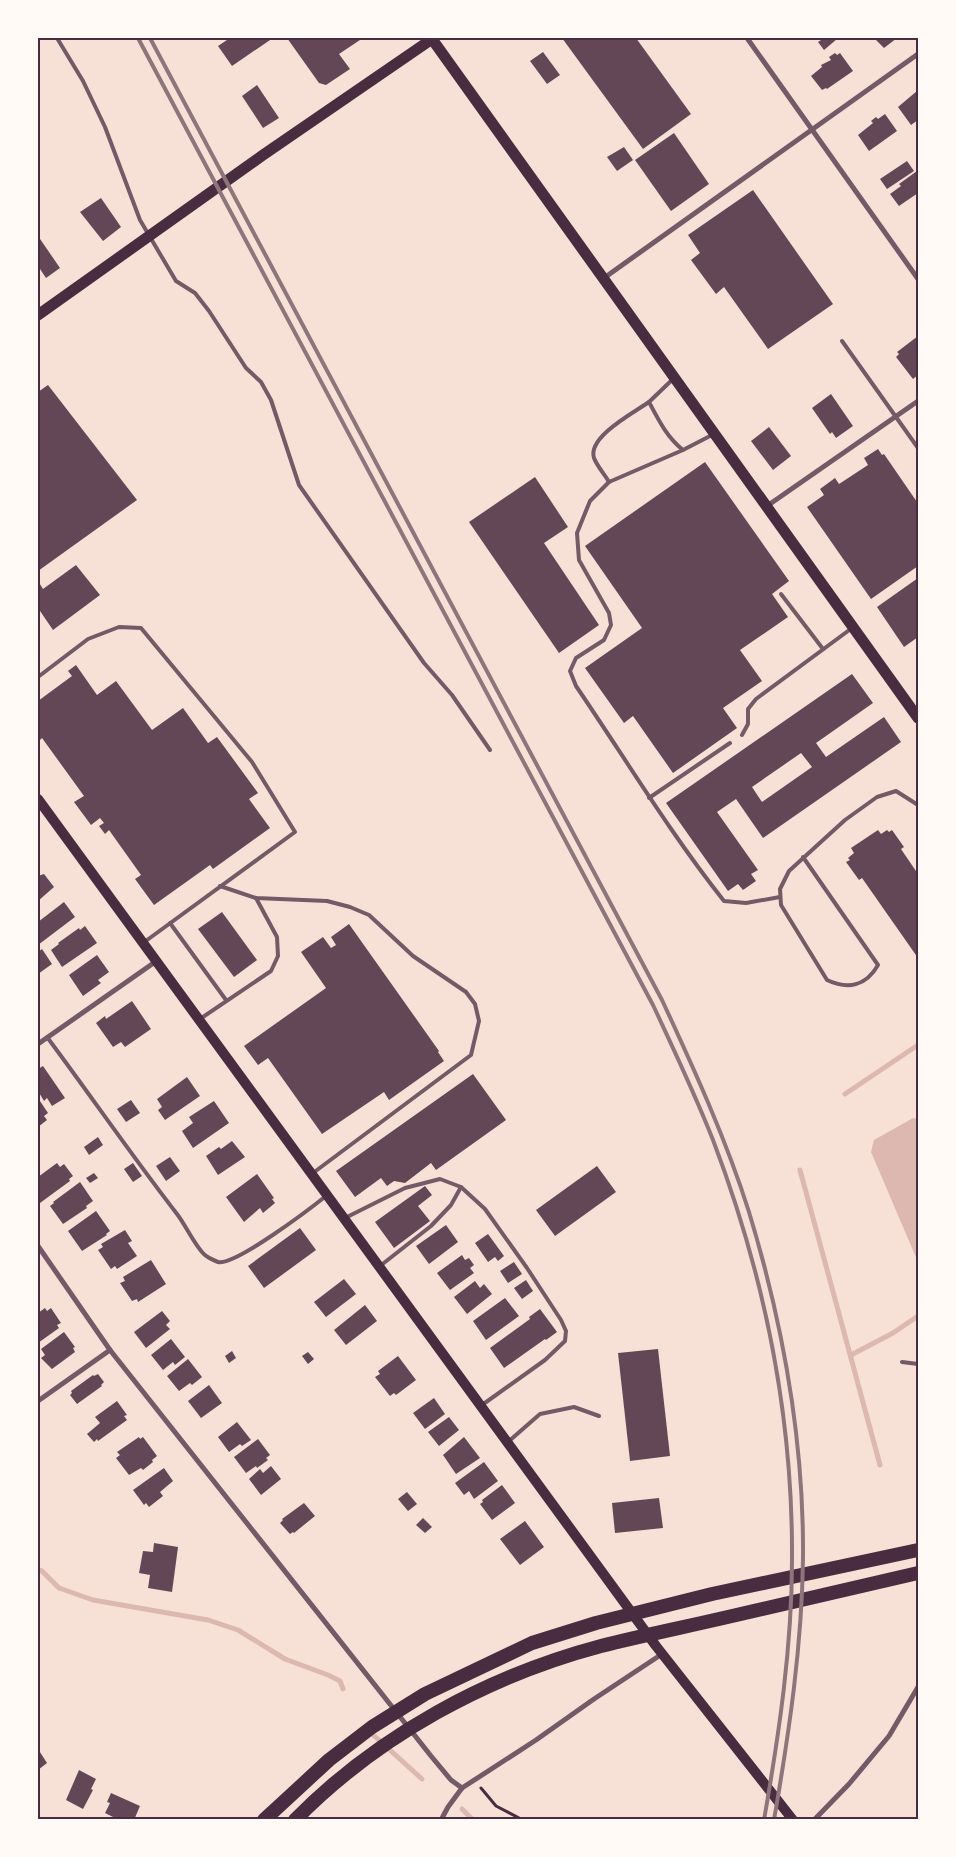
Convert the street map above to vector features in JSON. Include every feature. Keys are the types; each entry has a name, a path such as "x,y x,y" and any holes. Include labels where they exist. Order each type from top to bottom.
{"highway":[{"path":"264,1820 329,1760 372,1727 425,1694 532,1642 596,1623 741,1588 918,1550"},
{"path":"295,1820 342,1777 390,1741 438,1712 482,1690 541,1665 601,1646 918,1573"}],"main road":[{"path":"38,315 263,155 433,38 918,718"},
{"path":"38,799 155,962 345,1218 660,1650 793,1820"}],"street":[{"path":"747,38 918,278"},
{"path":"604,278 918,54"},
{"path":"767,507 918,401"},
{"path":"38,1044 155,962"},
{"path":"38,1246 110,1350 431,1756 451,1780 462,1788"},
{"path":"38,1400 110,1350"},
{"path":"442,1820 448,1807 462,1788 536,1740 660,1650"},
{"path":"814,1820 849,1784 889,1736 918,1687"}],"lane":[{"path":"57,38 83,81 105,127 140,220 176,281 195,293 246,368 261,382 272,400 299,484 424,664 452,695 490,750"},
{"path":"842,341 918,448"},
{"path":"609,482 594,458 594,447 600,438 650,402 675,378"},
{"path":"650,402 664,431 683,450"},
{"path":"715,434 609,482 590,501 577,533 578,560 609,613 611,625 604,640 576,658 570,671 576,686 649,798 694,864 724,901 746,903 780,897"},
{"path":"781,594 824,649"},
{"path":"38,678 88,639 119,627 141,628 252,762 295,832 142,944"},
{"path":"742,735 748,724 748,709 756,699 853,627"},
{"path":"649,798 730,743"},
{"path":"803,857 878,965 873,973 861,983 840,986 827,980 780,905 780,889 789,872 803,857 845,820 877,797 896,791 918,805"},
{"path":"220,886 256,898 327,901 370,915 413,956 466,992 475,1004 479,1021 471,1055 312,1174"},
{"path":"198,1020 271,971 278,956 276,937 256,898"},
{"path":"170,923 226,1000"},
{"path":"47,1037 131,1156 182,1220 204,1255 218,1262 226,1262 249,1250 328,1195"},
{"path":"345,1218 405,1188 440,1179 461,1187 485,1209 532,1275 566,1331 565,1341 545,1360 482,1406"},
{"path":"380,1266 431,1226 451,1205 461,1187"},
{"path":"902,1362 918,1364"},
{"path":"508,1442 540,1414 574,1407 600,1416"}],"path":[{"path":"475,1780 496,1806 523,1820"}],"shaded area":[{"path":"913,1118 918,1119 918,1262 871,1152 874,1140"}],"building":[{"path":"230,38 273,38 232,66 218,46"},
{"path":"287,38 363,38 339,54 350,69 326,85 319,83"},
{"path":"562,38 636,38 691,114 643,149"},
{"path":"824,38 837,39 824,50 818,42"},
{"path":"874,38 897,38 884,48"},
{"path":"543,52 560,75 547,84 530,61"},
{"path":"835,53 837,55 840,53 853,71 827,89 822,90 811,76 822,67 821,65 831,60 829,57"},
{"path":"257,85 279,118 263,128 242,96"},
{"path":"917,91 918,120 911,125 898,107"},
{"path":"885,114 897,131 869,151 858,135 873,123 871,121 876,117 878,119"},
{"path":"674,133 709,184 671,211 635,160"},
{"path":"624,147 633,160 617,171 607,157"},
{"path":"907,161 914,171 887,189 880,179"},
{"path":"917,171 918,193 899,206 890,194 901,186 899,184"},
{"path":"753,190 833,304 768,349 724,287 716,294 691,260 700,253 688,235"},
{"path":"101,198 121,227 103,241 80,212"},
{"path":"38,236 60,268 46,278 38,266"},
{"path":"918,336 918,375 913,379 896,357 899,354 897,352"},
{"path":"48,385 137,500 38,571 38,392"},
{"path":"831,394 853,426 836,438 832,432 830,434 812,408"},
{"path":"769,427 791,456 773,470 751,441"},
{"path":"878,449 882,455 884,454 918,501 918,566 871,599 807,507 824,495 820,489 835,478 839,484 868,465 864,458"},
{"path":"705,462 789,581 772,594 788,617 740,650 762,681 723,708 737,728 673,773 633,716 624,723 585,668 642,628 585,546"},
{"path":"535,477 568,527 544,543 599,625 559,653 469,522"},
{"path":"76,565 100,595 53,630 38,608 38,581 43,589"},
{"path":"918,578 918,637 904,647 877,607"},
{"path":"76,665 97,695 116,681 152,730 183,708 208,743 217,737 258,793 249,799 270,828 213,869 210,865 154,905 135,879 141,875 109,830 105,834 99,826 104,823 100,818 91,825 74,802 84,796 42,738 38,742 38,701 72,676 68,671"},
{"path":"852,674 873,703 816,743 826,757 884,717 901,742 763,838 736,799 717,812 758,870 751,874 756,881 743,890 738,884 728,891 666,803","holes":["801,753 812,767 762,802 752,787"]},
{"path":"878,830 881,834 887,830 889,832 892,830 904,847 901,849 918,874 918,958 862,878 859,880 846,862 850,860 848,858 854,853 851,848"},
{"path":"44,874 54,887 38,901 38,876"},
{"path":"64,902 75,917 38,945 38,922"},
{"path":"222,912 257,960 234,977 198,929"},
{"path":"349,924 439,1051 444,1061 389,1100 384,1092 322,1134 268,1058 258,1065 244,1046 326,988 301,952 323,937 331,948 336,945 331,937"},
{"path":"85,926 97,943 62,967 51,950 79,928 80,930"},
{"path":"42,949 52,964 38,974 38,952"},
{"path":"97,955 109,972 98,980 101,983 83,996 69,975"},
{"path":"132,1001 151,1029 125,1047 121,1042 113,1047 96,1023 105,1016 106,1019"},
{"path":"43,1066 65,1098 52,1106 47,1098 44,1101 38,1091 38,1069"},
{"path":"473,1074 506,1120 436,1170 431,1163 405,1183 394,1181 387,1186 381,1178 355,1197 336,1171"},
{"path":"187,1077 200,1096 165,1120 158,1110 162,1107 157,1099"},
{"path":"38,1098 48,1113 44,1116 47,1120 38,1127"},
{"path":"131,1100 140,1113 126,1122 117,1109"},
{"path":"214,1101 229,1123 193,1148 182,1131 193,1123 189,1117"},
{"path":"98,1137 103,1145 89,1155 84,1147"},
{"path":"232,1141 245,1157 218,1175 206,1156"},
{"path":"170,1157 180,1171 166,1181 156,1166"},
{"path":"57,1163 60,1167 64,1164 73,1176 69,1179 70,1181 40,1203 38,1201 38,1177"},
{"path":"133,1163 142,1176 133,1182 124,1169"},
{"path":"597,1166 616,1192 555,1236 536,1210"},
{"path":"94,1173 98,1178 90,1183 86,1178"},
{"path":"257,1174 274,1198 272,1199 275,1203 263,1213 260,1208 244,1222 226,1197"},
{"path":"80,1182 93,1201 86,1206 87,1208 63,1224 50,1206"},
{"path":"425,1186 432,1195 418,1206 430,1221 394,1248 375,1222"},
{"path":"96,1211 110,1231 107,1235 82,1251 68,1231"},
{"path":"446,1225 458,1242 429,1264 416,1246"},
{"path":"300,1228 316,1250 264,1288 248,1266"},
{"path":"125,1230 132,1241 128,1243 137,1256 117,1269 115,1266 111,1269 98,1250 103,1247 101,1244"},
{"path":"488,1234 504,1256 498,1261 495,1257 488,1262 475,1243"},
{"path":"462,1255 465,1260 469,1258 474,1265 470,1268 474,1273 450,1290 437,1273"},
{"path":"151,1260 166,1284 138,1302 137,1299 132,1301 120,1283 125,1281 123,1277"},
{"path":"514,1262 522,1274 508,1283 500,1271"},
{"path":"344,1279 356,1294 326,1317 314,1302"},
{"path":"526,1280 533,1291 522,1299 514,1288"},
{"path":"475,1281 480,1288 484,1284 492,1294 467,1314 454,1297"},
{"path":"505,1298 519,1316 486,1340 473,1321"},
{"path":"365,1305 377,1321 346,1345 334,1330"},
{"path":"45,1308 47,1311 51,1308 61,1323 57,1325 59,1328 38,1343 38,1313"},
{"path":"540,1309 557,1332 504,1368 490,1348 530,1319 529,1317"},
{"path":"162,1311 170,1321 166,1325 170,1329 146,1348 134,1332"},
{"path":"64,1332 75,1347 73,1348 75,1352 52,1369 41,1358 45,1355 41,1349"},
{"path":"171,1339 185,1357 175,1365 173,1362 163,1370 151,1355"},
{"path":"658,1349 670,1456 630,1461 618,1353"},
{"path":"232,1351 236,1358 229,1363 225,1356"},
{"path":"308,1352 314,1359 308,1364 302,1356"},
{"path":"398,1356 416,1380 396,1395 394,1393 390,1396 375,1377 380,1374 378,1371"},
{"path":"188,1359 202,1377 192,1385 190,1383 179,1391 167,1376"},
{"path":"98,1374 104,1382 102,1386 77,1404 70,1395 71,1391 93,1375"},
{"path":"209,1385 222,1403 201,1418 188,1401"},
{"path":"434,1398 445,1414 425,1429 413,1413"},
{"path":"117,1401 127,1415 124,1416 127,1420 94,1442 87,1434 100,1423 95,1417"},
{"path":"449,1417 459,1430 439,1446 428,1432"},
{"path":"237,1422 251,1440 242,1446 240,1444 229,1452 218,1437"},
{"path":"139,1437 140,1439 143,1437 157,1456 143,1470 141,1468 129,1475 116,1458 120,1455 117,1452"},
{"path":"464,1437 480,1458 456,1474 443,1455"},
{"path":"258,1439 270,1455 266,1458 268,1460 246,1473 234,1457"},
{"path":"484,1462 498,1481 474,1499 469,1491 464,1495 455,1483"},
{"path":"271,1466 281,1479 261,1495 249,1479 260,1469 263,1473"},
{"path":"164,1468 173,1481 160,1492 163,1496 149,1507 146,1503 144,1505 133,1490"},
{"path":"502,1485 515,1503 492,1520 480,1504 483,1502 482,1500"},
{"path":"407,1492 417,1504 408,1511 398,1499"},
{"path":"659,1498 663,1528 615,1533 612,1503"},
{"path":"304,1503 315,1516 294,1533 290,1534 280,1523 282,1519"},
{"path":"423,1518 432,1527 425,1533 416,1525"},
{"path":"525,1521 544,1547 520,1565 500,1539"},
{"path":"154,1543 178,1547 172,1592 148,1588 150,1575 139,1573 143,1551 153,1552"},
{"path":"38,1749 47,1763 38,1770"},
{"path":"79,1770 96,1779 91,1789 93,1790 83,1809 66,1800"},
{"path":"111,1793 140,1806 134,1820 119,1820 105,1813 110,1803 107,1802"}],"waterway":[{"path":"845,1094 918,1045"},
{"path":"800,1170 880,1465"},
{"path":"851,1355 893,1333 918,1316"},
{"path":"38,1570 42,1571 59,1588 93,1600 208,1620 238,1630 285,1659 340,1681 343,1689"},
{"path":"370,1732 422,1779"},
{"path":"462,1809 473,1820"}],"railway":[{"path":"138,38 653,1005 699,1106 731,1191 761,1294 772,1347 781,1400 791,1506 790,1625 775,1755 764,1820"},
{"path":"150,38 662,1000 709,1105 740,1185 772,1297 789,1383 800,1470 803,1558 800,1624 790,1722 774,1820"}]}
